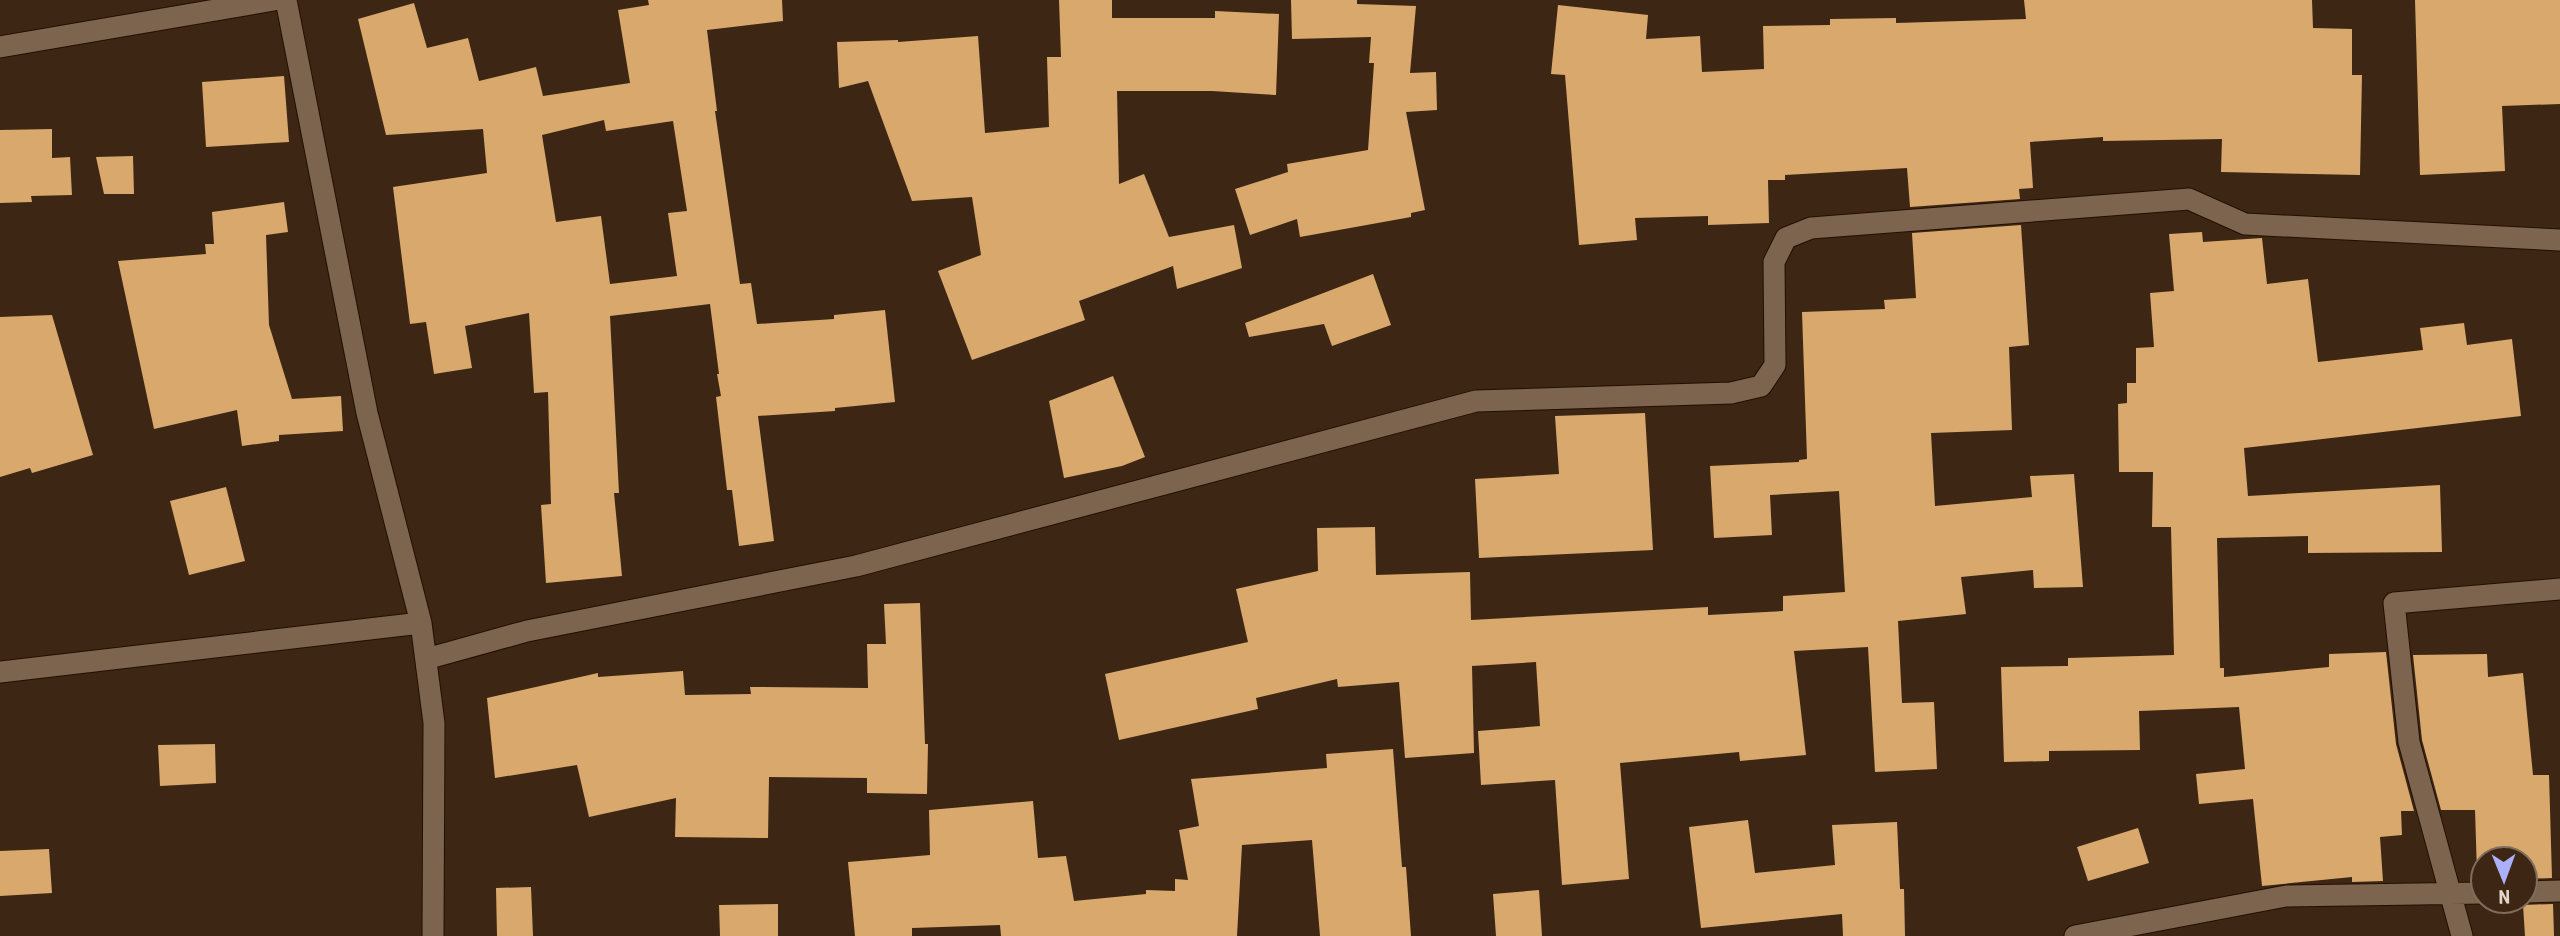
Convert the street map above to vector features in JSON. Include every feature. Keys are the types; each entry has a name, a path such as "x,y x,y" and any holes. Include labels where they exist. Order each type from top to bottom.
{"street":[{"path":"0,47 274,0"},
{"path":"286,0 367,413 421,623 434,723 433,936"},
{"path":"425,659 527,631 856,566 1476,401 1731,393 1762,386 1775,365 1774,262 1786,238 1811,228 2189,199 2245,223 2560,240"},
{"path":"2462,936 2409,742 2394,603 2560,589"},
{"path":"0,672 421,623"},
{"path":"2539,892 2560,891"},
{"path":"2075,936 2286,896 2469,893"}],"building":[{"path":"648,0 782,0 783,21 707,30 715,111 740,284 751,283 757,324 834,319 834,315 885,310 895,402 835,408 835,411 758,416 774,541 739,546 732,490 727,490 716,397 721,396 719,374 710,304 610,316 619,493 614,493 622,576 546,583 541,505 551,504 548,392 534,393 529,313 465,326 472,368 434,374 426,322 410,324 393,187 487,173 483,129 386,135 358,19 414,3 427,48 468,38 479,81 536,67 543,96 630,83 618,10 649,5","holes":["604,120 606,131 673,121 687,211 668,213 677,276 610,284 601,216 556,222 542,135"]},
{"path":"1059,0 1112,0 1112,18 1215,18 1215,11 1279,14 1276,95 1212,91 1117,91 1119,184 1144,174 1169,237 1234,225 1242,268 1177,289 1173,266 1079,301 1085,320 972,360 938,271 981,255 972,197 912,201 868,81 839,88 837,42 898,42 978,36 985,133 1049,127 1047,57 1061,57"},
{"path":"1291,0 1357,0 1357,4 1416,6 1410,73 1436,72 1437,110 1406,112 1425,210 1411,213 1411,217 1300,237 1297,219 1250,235 1235,189 1288,172 1287,164 1368,150 1374,63 1369,63 1371,37 1292,39"},
{"path":"2024,0 2312,0 2313,28 2352,29 2352,75 2362,75 2360,175 2221,172 2222,139 2103,141 2103,137 2030,142 2033,188 2019,189 2020,199 1910,207 1907,168 1785,175 1785,180 1768,180 1769,223 1708,225 1708,216 1635,218 1637,240 1579,245 1565,75 1551,74 1558,5 1648,15 1646,39 1700,36 1702,72 1764,69 1763,26 1830,25 1830,19 1896,18 1896,23 2026,19"},
{"path":"2415,0 2560,0 2560,104 2502,106 2505,171 2420,175"},
{"path":"284,76 289,142 206,147 202,82"},
{"path":"52,129 52,158 70,157 72,195 31,196 32,202 0,203 0,130"},
{"path":"133,156 134,194 104,194 96,157"},
{"path":"284,202 288,232 266,235 269,325 292,399 341,396 343,431 279,435 279,441 242,446 237,410 154,429 118,261 206,254 205,244 214,244 212,212"},
{"path":"2021,225 2029,345 2009,347 2012,430 1931,433 1935,506 2032,497 2030,476 2074,474 2083,587 2034,588 2033,570 1961,577 1966,614 1898,621 1902,703 1934,702 1937,769 1875,772 1868,647 1794,651 1806,755 1740,761 1739,752 1620,763 1629,879 1562,885 1555,780 1481,785 1478,731 1540,726 1536,662 1472,666 1474,753 1405,758 1399,682 1338,687 1337,679 1256,698 1258,709 1119,740 1105,674 1248,642 1236,589 1318,571 1317,528 1375,527 1376,575 1470,572 1471,620 1708,607 1708,615 1783,611 1783,596 1845,592 1839,491 1770,495 1772,535 1714,538 1710,466 1799,462 1807,459 1802,312 1885,309 1884,300 1916,298 1912,233"},
{"path":"2202,232 2203,242 2262,238 2267,284 2308,279 2318,362 2423,350 2420,328 2464,323 2467,345 2512,339 2521,416 2244,448 2248,496 2440,485 2442,552 2308,553 2308,536 2217,538 2220,668 2224,668 2224,677 2329,667 2329,654 2386,652 2396,744 2414,811 2401,811 2402,835 2380,837 2383,881 2352,882 2352,877 2262,886 2253,799 2199,804 2196,774 2245,769 2239,707 2139,711 2140,750 2049,751 2049,761 2004,762 2001,667 2068,666 2068,658 2174,655 2171,527 2152,527 2153,472 2119,472 2118,404 2127,403 2127,383 2136,383 2136,348 2154,347 2150,293 2174,291 2169,234"},
{"path":"1373,274 1391,325 1332,346 1324,324 1249,337 1245,323"},
{"path":"52,315 93,455 32,473 30,468 0,477 0,317"},
{"path":"1113,376 1145,457 1122,466 1064,478 1049,401"},
{"path":"1645,413 1653,550 1479,558 1475,479 1559,474 1555,416"},
{"path":"226,487 245,561 189,575 170,501"},
{"path":"920,603 925,744 928,744 927,794 867,793 867,778 769,777 768,838 675,837 676,798 589,817 577,765 495,778 487,698 598,673 598,677 683,671 685,695 751,694 750,687 868,688 867,644 886,644 884,604"},
{"path":"2487,654 2488,677 2523,673 2533,775 2549,775 2552,878 2539,878 2539,845 2476,845 2475,810 2441,810 2422,740 2413,655"},
{"path":"215,744 216,783 160,786 158,745"},
{"path":"1393,749 1402,867 1406,867 1411,936 1320,936 1312,840 1242,845 1237,936 1001,936 1000,925 912,928 912,936 855,936 848,862 930,855 929,810 1033,801 1038,858 1066,856 1074,901 1146,894 1146,890 1175,891 1175,879 1188,880 1179,830 1199,826 1191,779 1327,768 1326,754"},
{"path":"1748,820 1755,873 1835,865 1832,825 1897,822 1900,889 1904,889 1905,936 1843,936 1842,914 1701,928 1689,827"},
{"path":"2138,828 2149,863 2088,881 2077,847"},
{"path":"49,849 52,893 0,896 0,851"},
{"path":"531,887 533,936 497,936 496,888"},
{"path":"1539,890 1542,936 1496,936 1493,894"},
{"path":"778,904 778,936 720,936 719,905"},
{"path":"2539,904 2553,904 2554,936 2525,936 2524,915 2539,915"}]}
